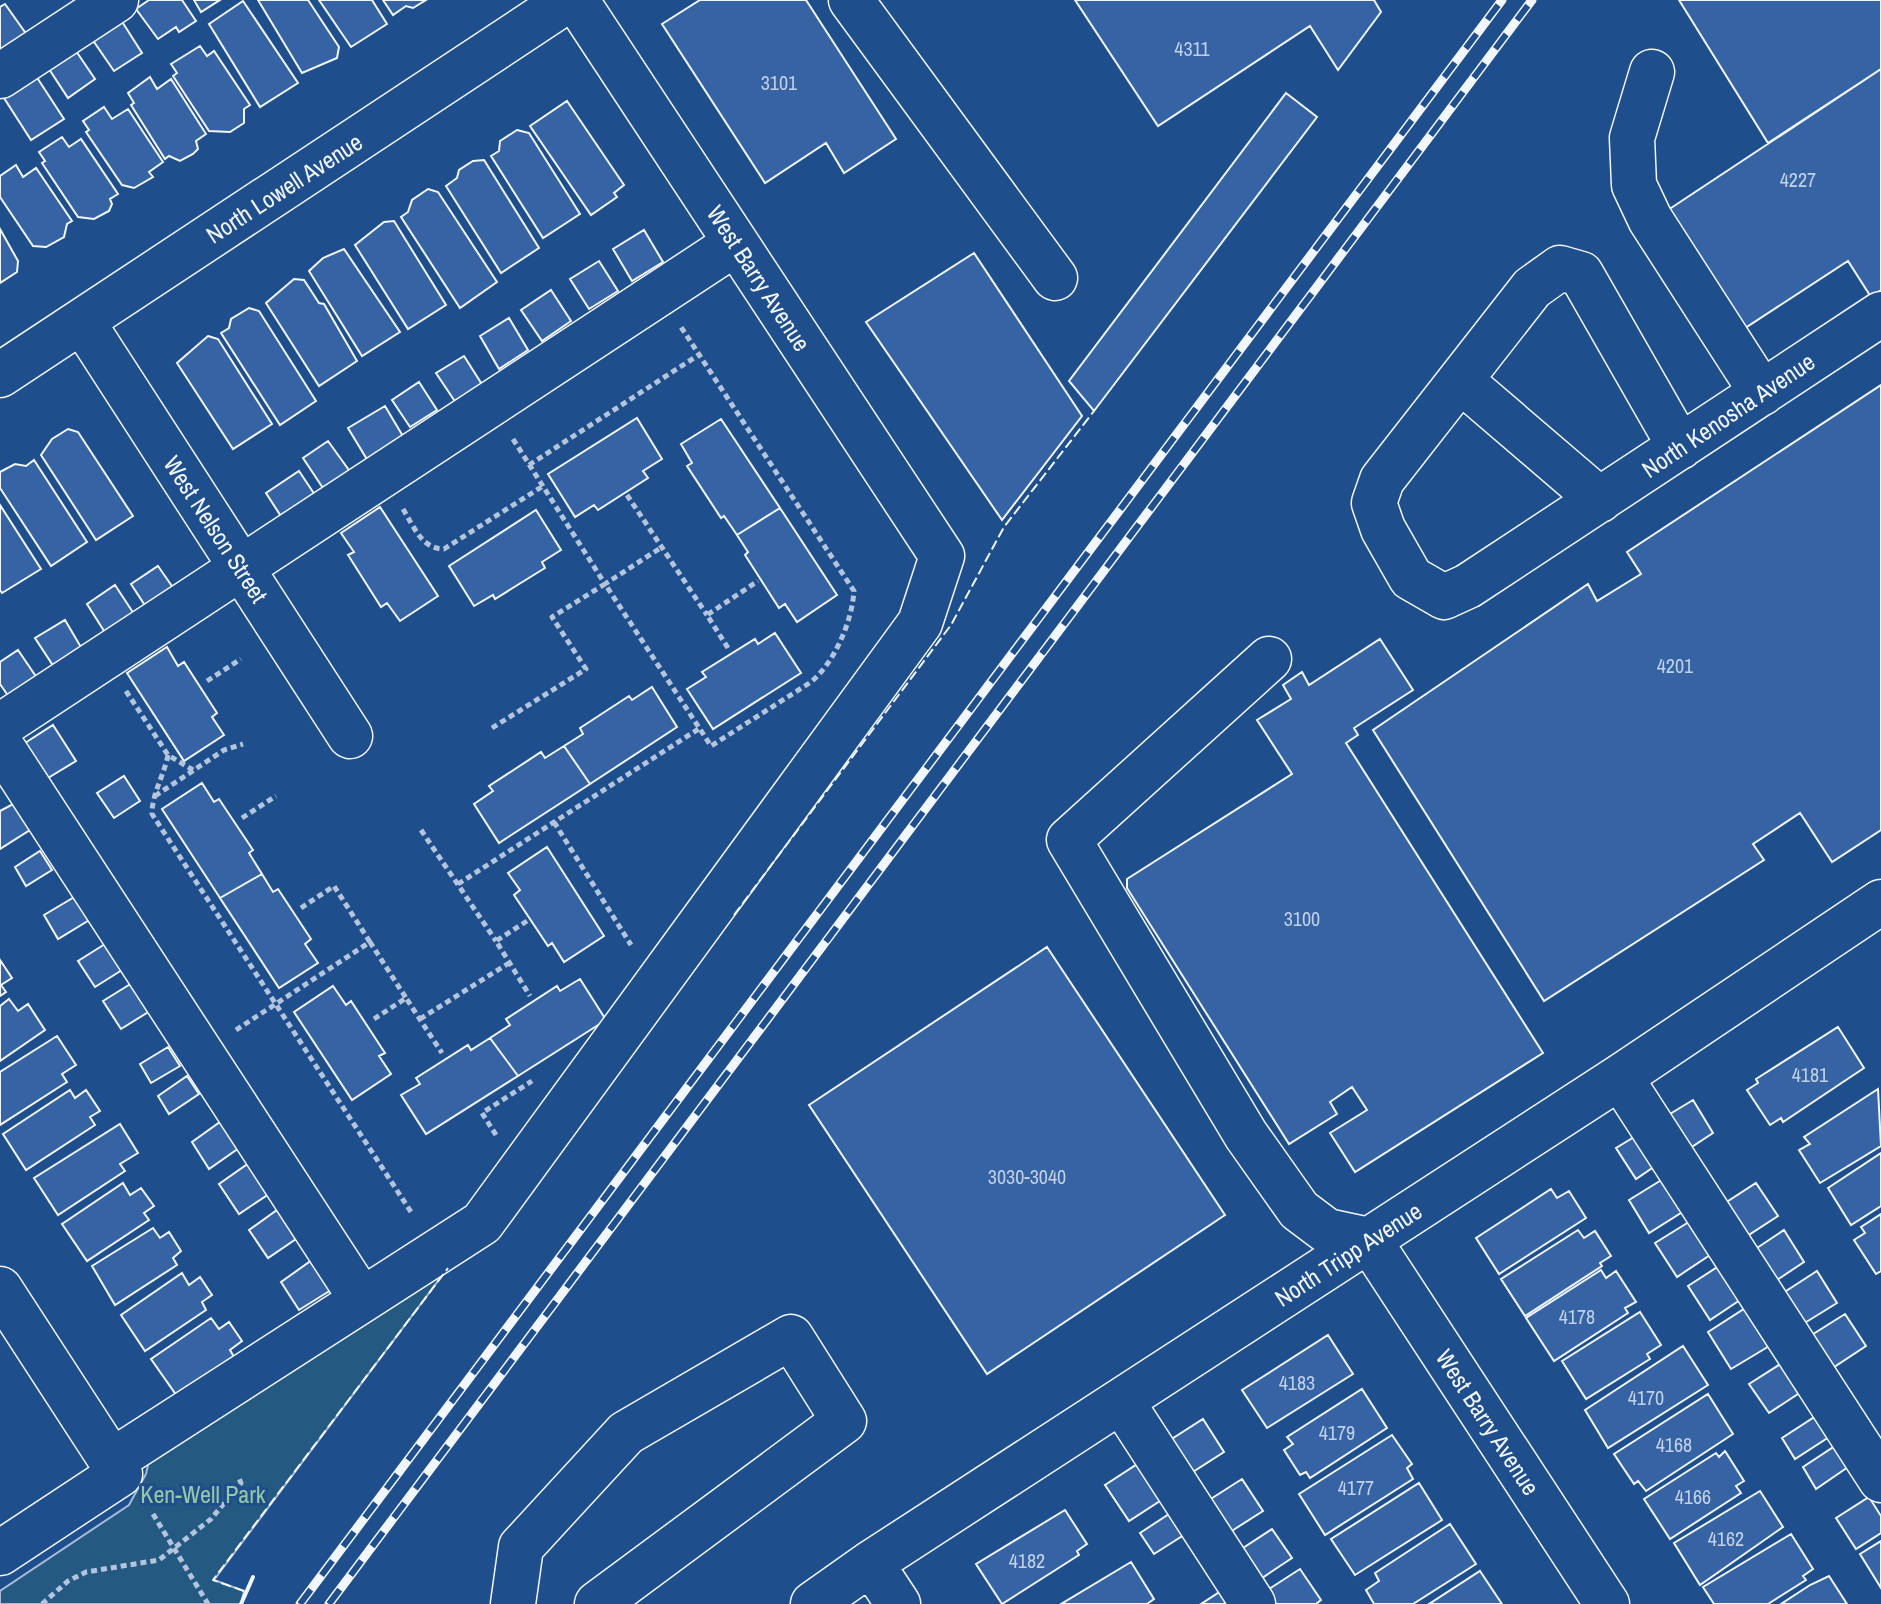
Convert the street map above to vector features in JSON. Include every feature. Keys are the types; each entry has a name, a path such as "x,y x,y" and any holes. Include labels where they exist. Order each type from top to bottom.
{"street":[{"path":"0,76 116,0"},
{"name":"North Lowell Avenue","path":"0,375 568,0"},
{"name":"West Barry Avenue","path":"362,1300 482,1223 920,623 942,556 576,0"},
{"path":"851,0 1055,278"},
{"path":"1652,72 1632,138 1634,185 1650,219 1762,393"},
{"path":"0,726 736,243"},
{"path":"1588,508 1460,380 1532,288 1560,268 1581,274 1680,447"},
{"name":"North Kenosha Avenue","path":"1460,380 1382,480 1374,503 1383,529 1411,578 1444,597 1468,586 1881,314"},
{"name":"West Nelson Street","path":"82,321 350,736"},
{"path":"1269,659 1069,840 1246,1135 1299,1210 1327,1231 1369,1240"},
{"path":"0,744 362,1300 116,1467 0,1553"},
{"name":"North Tripp Avenue","path":"813,1604 871,1563 1878,909"},
{"path":"1620,1077 1881,1480"},
{"name":"West Barry Avenue","path":"1369,1240 1607,1604"},
{"path":"0,1289 116,1467"},
{"path":"513,1604 521,1547 626,1433 791,1337 844,1421 597,1604"},
{"path":"1122,1402 1253,1604"},
{"path":"871,1563 898,1604"}],"path":[{"path":"504,425 711,746 821,674 853,609 854,591 677,321"},
{"path":"529,465 700,354"},
{"path":"381,475 423,541 432,549 444,549 543,486"},
{"path":"627,495 728,648"},
{"path":"492,728 586,669 552,617 662,547"},
{"path":"707,615 758,581"},
{"path":"207,681 241,659"},
{"path":"125,690 168,755 193,770"},
{"path":"458,884 700,728"},
{"path":"152,798 224,750 243,744"},
{"path":"168,755 165,773 152,798 152,814 411,1216 424,1208"},
{"path":"242,818 276,796"},
{"path":"554,822 631,941 632,953"},
{"path":"421,830 530,996"},
{"path":"301,908 334,886 442,1053"},
{"path":"496,941 527,921"},
{"path":"223,1038 370,942"},
{"path":"420,1019 509,963"},
{"path":"374,1019 406,998"},
{"path":"500,1141 482,1113 543,1074"},
{"path":"42,1604 68,1581 86,1572 159,1560 211,1519 241,1483 238,1476"},
{"path":"153,1514 208,1604"}],"green space":[{"name":"Ken-Well Park","path":"462,1249 214,1580 244,1591 241,1604 0,1604 0,1591 129,1505 146,1474 150,1456"}],"building":[{"path":"149,0 182,0 196,21 179,32 176,27 158,39 136,9"},
{"path":"194,0 220,0 201,12"},
{"path":"258,0 308,0 339,47 337,58 302,73"},
{"path":"319,0 372,0 387,24 351,47"},
{"path":"383,0 426,0 413,8 406,6 393,15"},
{"path":"700,0 806,0 896,139 844,173 826,143 765,183 662,24"},
{"path":"1075,0 1374,0 1381,12 1338,70 1310,26 1158,126"},
{"path":"1679,0 1881,0 1881,69 1768,143"},
{"path":"243,1 298,83 260,107 209,24"},
{"path":"5,4 27,35 0,54 0,7"},
{"path":"121,20 142,53 114,71 92,39"},
{"path":"200,46 207,56 214,51 250,105 244,109 244,123 230,132 209,131 173,76 177,73 171,64"},
{"path":"76,51 95,79 68,98 49,69"},
{"path":"1881,69 1881,290 1871,297 1848,261 1739,332 1662,214"},
{"path":"36,76 64,119 31,140 4,98"},
{"path":"150,77 157,89 171,79 206,134 196,141 198,149 180,161 169,156 165,159 131,105 134,103 128,93"},
{"path":"1286,93 1317,117 1094,411 1069,381"},
{"path":"567,101 624,185 614,193 617,197 591,215 530,126"},
{"path":"104,107 112,119 128,109 163,162 149,172 153,177 134,188 122,185 86,132 89,130 83,121"},
{"path":"517,130 529,133 580,214 543,238 491,156 499,151 500,141"},
{"path":"62,137 69,147 81,139 118,194 110,199 112,204 109,211 94,219 78,217 42,163 45,161 39,152"},
{"path":"484,160 539,248 501,273 446,186 457,178 459,170 473,161"},
{"path":"16,165 23,177 36,168 72,221 67,224 64,237 46,247 33,246 0,197 0,176"},
{"path":"428,189 438,192 497,282 460,308 401,217 408,212 412,200"},
{"path":"394,221 446,305 408,329 355,245 384,222"},
{"path":"0,229 18,261 17,272 0,283"},
{"path":"644,230 663,262 632,281 613,249"},
{"path":"344,249 400,332 362,356 309,271 323,258"},
{"path":"974,253 1082,416 1002,520 866,322"},
{"path":"599,261 618,291 589,309 570,279"},
{"path":"294,279 304,280 319,303 324,304 357,361 319,386 266,303"},
{"path":"551,290 571,321 542,341 521,310"},
{"path":"249,308 259,311 316,401 280,425 221,333 229,328 231,319"},
{"path":"509,318 528,350 499,369 480,336"},
{"path":"208,336 218,339 272,424 233,449 177,363"},
{"path":"464,356 483,386 456,403 436,373"},
{"path":"419,382 437,410 410,427 392,400"},
{"path":"1881,385 1881,830 1832,862 1800,813 1753,844 1764,860 1544,1001 1373,730 1588,584 1597,601 1641,574 1627,552"},
{"path":"385,406 404,438 368,461 348,428"},
{"path":"637,418 662,459 643,471 648,478 598,510 594,505 575,517 548,474"},
{"path":"721,419 780,508 737,535 724,516 721,518 687,466 692,463 681,444"},
{"path":"68,429 78,432 133,516 96,540 41,455 52,439"},
{"path":"328,441 351,473 325,491 303,458"},
{"path":"34,460 87,542 51,566 0,488 0,472 15,464 26,466"},
{"path":"299,471 317,498 284,521 266,493"},
{"path":"0,505 41,569 2,593 0,590"},
{"path":"380,507 438,596 400,621 387,603 381,607 348,555 354,552 341,533"},
{"path":"780,508 837,595 797,622 785,604 779,608 745,555 748,552 737,535"},
{"path":"536,510 561,550 542,562 545,568 495,599 493,595 474,606 449,566"},
{"path":"158,566 176,592 148,610 131,584"},
{"path":"115,585 134,614 106,634 87,604"},
{"path":"65,620 82,649 54,667 35,638"},
{"path":"775,633 801,673 713,729 687,689 706,677 702,672 755,639 758,644"},
{"path":"1380,639 1413,690 1354,728 1358,735 1346,743 1543,1053 1355,1172 1330,1133 1367,1110 1352,1087 1330,1102 1337,1114 1289,1144 1127,888 1127,879 1292,774 1257,720 1291,699 1283,685 1302,672 1309,685"},
{"path":"167,647 178,666 184,662 217,713 212,717 224,735 184,761 127,673"},
{"path":"18,650 37,678 9,697 0,684 0,662"},
{"path":"652,687 677,727 590,784 564,746 583,734 580,728 629,696 632,700"},
{"path":"53,725 76,761 48,778 25,743"},
{"path":"564,746 590,784 499,843 474,804 493,791 489,786 541,752 545,758"},
{"path":"124,776 140,801 114,818 97,793"},
{"path":"202,783 214,802 219,799 253,850 249,853 262,874 220,898 162,809"},
{"path":"13,804 30,830 0,849 0,811"},
{"path":"547,847 604,936 564,962 552,943 548,946 514,895 520,890 508,873"},
{"path":"40,851 52,870 26,886 15,867"},
{"path":"262,874 273,892 278,889 311,939 305,944 318,963 279,988 220,898"},
{"path":"76,896 91,919 58,939 44,915"},
{"path":"105,944 122,970 95,987 78,961"},
{"path":"1047,947 1225,1215 987,1374 809,1105"},
{"path":"0,960 12,978 1,985 6,992 0,996"},
{"path":"580,979 606,1020 518,1076 490,1038 510,1025 506,1019 557,986 560,991"},
{"path":"132,983 150,1011 121,1029 103,1001"},
{"path":"333,986 346,1005 351,1001 385,1053 379,1056 391,1074 352,1100 294,1012"},
{"path":"9,999 18,1011 28,1004 45,1030 0,1061 0,1006"},
{"path":"1838,1027 1864,1068 1783,1122 1781,1118 1770,1125 1747,1090 1758,1083 1756,1079"},
{"path":"57,1036 76,1065 62,1074 67,1082 0,1125 0,1072"},
{"path":"490,1038 518,1076 426,1134 401,1095 420,1084 416,1078 468,1045 471,1050"},
{"path":"168,1047 180,1066 151,1083 140,1064"},
{"path":"187,1076 199,1094 169,1114 158,1096"},
{"path":"1878,1089 1881,1146 1820,1183 1799,1150 1810,1144 1804,1137"},
{"path":"70,1090 75,1098 86,1090 100,1111 90,1117 95,1125 26,1170 3,1134"},
{"path":"1693,1100 1713,1133 1687,1150 1665,1117"},
{"path":"220,1122 239,1148 209,1169 192,1142"},
{"path":"120,1124 138,1153 120,1164 125,1171 58,1215 34,1178"},
{"path":"1639,1134 1658,1164 1636,1179 1616,1148"},
{"path":"1881,1153 1881,1206 1851,1225 1828,1188"},
{"path":"249,1163 269,1194 239,1214 219,1184"},
{"path":"1663,1179 1684,1211 1649,1233 1629,1200"},
{"path":"123,1183 130,1195 141,1188 154,1206 144,1213 149,1220 87,1261 62,1224"},
{"path":"1756,1183 1778,1216 1744,1238 1722,1205"},
{"path":"1551,1189 1557,1198 1569,1191 1586,1218 1499,1274 1476,1238"},
{"path":"277,1210 296,1239 268,1258 249,1230"},
{"path":"1881,1214 1881,1271 1876,1274 1854,1240 1865,1233 1861,1227"},
{"path":"1692,1220 1713,1253 1677,1277 1655,1243"},
{"path":"153,1228 160,1238 169,1232 181,1251 173,1258 177,1265 115,1305 92,1266"},
{"path":"1578,1230 1584,1238 1595,1231 1611,1256 1600,1263 1602,1266 1525,1316 1501,1279"},
{"path":"1784,1230 1804,1262 1774,1282 1754,1250"},
{"path":"312,1260 331,1290 299,1310 281,1282"},
{"path":"1722,1264 1743,1298 1710,1320 1688,1286"},
{"path":"1601,1270 1606,1278 1616,1271 1636,1302 1625,1308 1628,1313 1554,1361 1526,1318"},
{"path":"1817,1271 1837,1303 1803,1324 1783,1293"},
{"path":"182,1273 189,1285 200,1277 212,1295 202,1302 206,1310 145,1351 121,1315"},
{"path":"1747,1307 1771,1345 1731,1369 1708,1332"},
{"path":"1640,1312 1661,1345 1647,1354 1650,1359 1586,1399 1562,1361"},
{"path":"1845,1314 1866,1346 1831,1369 1810,1336"},
{"path":"211,1318 219,1329 229,1322 242,1341 230,1350 234,1357 177,1396 151,1359"},
{"path":"1328,1335 1353,1374 1267,1428 1242,1390"},
{"path":"1683,1346 1708,1385 1608,1448 1585,1410"},
{"path":"1782,1363 1801,1392 1769,1413 1749,1384"},
{"path":"1362,1389 1387,1428 1310,1478 1306,1472 1300,1475 1284,1450 1293,1444 1287,1437"},
{"path":"1708,1394 1733,1434 1646,1491 1638,1481 1634,1484 1614,1454"},
{"path":"1816,1416 1829,1437 1795,1459 1782,1438"},
{"path":"1203,1419 1224,1452 1188,1475 1167,1442"},
{"path":"1392,1435 1412,1464 1407,1468 1413,1479 1325,1535 1299,1494"},
{"path":"1835,1446 1848,1467 1816,1489 1803,1467"},
{"path":"1725,1451 1744,1481 1736,1486 1741,1493 1670,1539 1644,1499 1716,1453 1719,1457"},
{"path":"1139,1463 1163,1499 1129,1521 1105,1485"},
{"path":"1242,1479 1263,1511 1227,1534 1206,1502"},
{"path":"1419,1483 1442,1520 1355,1575 1331,1539"},
{"path":"1760,1491 1783,1527 1700,1585 1674,1543"},
{"path":"1869,1497 1881,1516 1881,1533 1856,1549 1836,1518"},
{"path":"1065,1510 1087,1544 1077,1551 1079,1555 1002,1604 976,1564"},
{"path":"1172,1512 1187,1533 1154,1554 1140,1533"},
{"path":"1450,1524 1476,1564 1413,1604 1374,1604 1366,1590 1379,1581 1375,1573"},
{"path":"1272,1529 1292,1558 1259,1580 1240,1550"},
{"path":"1791,1534 1813,1569 1803,1576 1806,1580 1768,1604 1714,1604 1703,1587"},
{"path":"1881,1541 1881,1588 1860,1554"},
{"path":"1131,1562 1154,1599 1147,1604 1061,1604"},
{"path":"1300,1569 1321,1600 1316,1604 1274,1604 1266,1591"},
{"path":"1480,1571 1502,1604 1429,1604"},
{"path":"1829,1576 1847,1604 1781,1604 1810,1585"},
{"path":"1221,1591 1229,1604 1201,1604"}],"railway":[{"path":"300,1604 1502,0"},
{"path":"329,1604 1532,0"}],"fence":[{"path":"734,915 951,625 1004,527 1094,411"},
{"path":"244,1591 213,1580 448,1268"}],"wall":[{"path":"241,1604 253,1577"}]}
